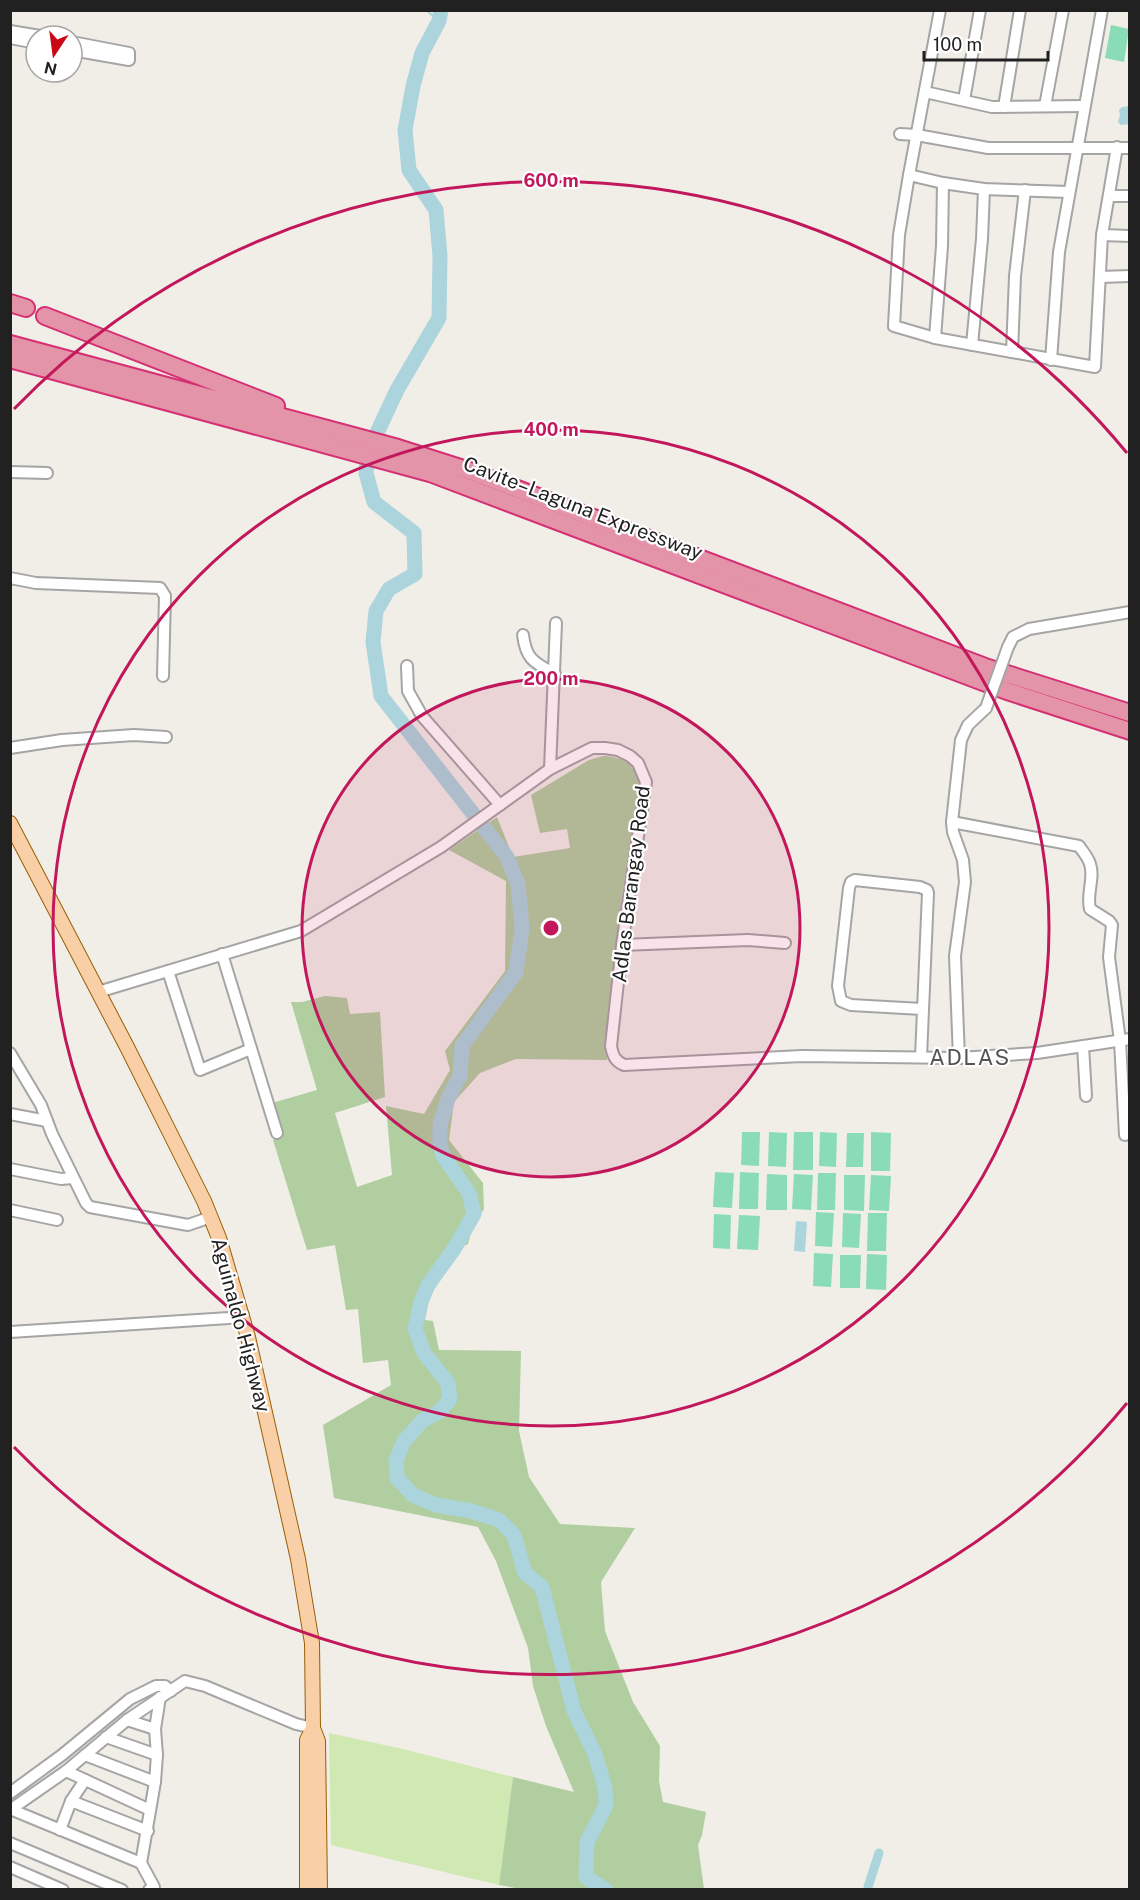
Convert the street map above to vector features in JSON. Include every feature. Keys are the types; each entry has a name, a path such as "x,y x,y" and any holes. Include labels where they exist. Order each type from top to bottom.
{"highway":[{"path":"45,316 353,444"},
{"name":"Cavite–Laguna Expressway","path":"10,344 353,444"},
{"name":"Cavite–Laguna Expressway","path":"10,359 396,455 470,471 988,668 1130,713"},
{"name":"Cavite–Laguna Expressway","path":"396,455 467,486 1007,691 1130,731"}],"main road":[{"name":"Aguinaldo Highway","path":"10,823 211,1217 243,1315 304,1589 312,1642 313,1728 318,1741 320,1890"},
{"name":"Aguinaldo Highway","path":"307,1890 307,1740 313,1728"}],"street":[{"path":"940,10 900,235 894,326 935,338 1095,367 1102,236 1117,147"},
{"path":"964,100 980,10"},
{"path":"1004,106 1020,10"},
{"path":"1045,106 1063,10"},
{"path":"1051,360 1059,252 1102,10"},
{"path":"84,45 129,56 84,51"},
{"path":"925,92 992,107 1084,106"},
{"path":"900,134 988,148 1130,148"},
{"path":"909,175 984,189 1069,192"},
{"path":"935,338 942,246 943,183"},
{"path":"972,345 982,239 984,189"},
{"path":"1012,352 1015,276 1025,190"},
{"path":"1108,196 1130,196"},
{"path":"1102,236 1130,236"},
{"path":"1100,277 1130,276"},
{"path":"10,472 47,472"},
{"path":"10,578 36,583 160,588 165,596 164,675"},
{"path":"959,1058 955,956 965,882 963,860 953,832 952,822 962,740 968,725 986,708 1013,637 1029,629 1130,612"},
{"path":"550,769 556,622"},
{"path":"523,635 529,658 555,674"},
{"path":"406,666 408,691 422,716 495,808"},
{"path":"10,747 62,740 134,735 166,737"},
{"name":"Adlas Barangay Road","path":"98,992 302,931 471,826 550,769 592,748 605,748 618,750 638,762 646,782 622,945 611,1046 617,1062 624,1065 801,1056 959,1058 1037,1053 1125,1040"},
{"path":"952,822 1079,846 1091,866 1090,909 1109,921 1112,926 1109,964 1125,1040 1125,1135"},
{"path":"921,1057 927,890 920,887 855,880 851,882 838,986 841,1001 851,1005 922,1009"},
{"path":"622,945 748,940 785,943"},
{"path":"222,954 277,1133"},
{"path":"168,970 200,1070 251,1049"},
{"path":"1083,1046 1086,1096"},
{"path":"10,1053 41,1105 73,1178 90,1207 188,1226 211,1217"},
{"path":"10,1114 47,1121"},
{"path":"10,1169 61,1179 73,1178"},
{"path":"10,1210 57,1220"},
{"path":"10,1332 229,1318 243,1315"},
{"path":"11,1809 66,1771 127,1720 185,1681 195,1682 301,1726 313,1728"},
{"path":"10,1793 62,1755 130,1699 156,1686 165,1686 171,1691"},
{"path":"141,1863 155,1782 157,1755 155,1730 160,1697"},
{"path":"127,1720 155,1730"},
{"path":"106,1737 157,1755"},
{"path":"85,1755 155,1782"},
{"path":"66,1771 150,1810"},
{"path":"60,1830 71,1801 85,1780"},
{"path":"71,1801 148,1831"},
{"path":"11,1809 141,1863 154,1887 149,1890"},
{"path":"10,1843 122,1890"},
{"path":"10,1867 63,1890"}],"green space":[{"path":"1111,25 1129,29 1124,62 1105,58"},
{"path":"603,756 617,758 628,763 635,772 640,785 622,895 607,1060 516,1059 480,1073 454,1102 449,1140 483,1183 484,1209 473,1225 468,1244 458,1249 453,1261 430,1294 425,1320 433,1321 439,1350 521,1351 519,1431 529,1477 560,1524 635,1528 601,1582 605,1631 633,1702 660,1746 659,1781 663,1802 706,1812 698,1845 704,1889 526,1890 499,1885 513,1777 574,1792 546,1726 533,1686 528,1648 496,1561 478,1527 334,1498 323,1425 391,1385 388,1360 363,1363 358,1309 346,1310 335,1245 307,1250 273,1140 283,1137 272,1103 317,1090 291,1002 302,1002 325,996 347,998 350,1014 380,1012 385,1097 335,1113 357,1187 392,1175 386,1106 424,1114 450,1070 445,1051 505,971 506,881 449,850 497,817 513,857 570,848 567,829 540,833 531,795 589,760"},
{"path":"742,1132 760,1132 759,1166 741,1165"},
{"path":"769,1132 787,1133 786,1167 768,1166"},
{"path":"794,1132 813,1132 813,1170 793,1170"},
{"path":"820,1132 837,1133 836,1167 819,1166"},
{"path":"871,1132 891,1133 890,1171 871,1171"},
{"path":"847,1133 864,1133 863,1167 846,1167"},
{"path":"715,1172 734,1173 732,1208 713,1207"},
{"path":"740,1172 759,1173 758,1209 739,1209"},
{"path":"818,1173 836,1173 835,1210 817,1210"},
{"path":"767,1174 787,1175 787,1210 766,1210"},
{"path":"794,1174 813,1175 811,1210 792,1209"},
{"path":"844,1175 865,1175 864,1211 844,1210"},
{"path":"871,1175 891,1176 889,1211 869,1210"},
{"path":"816,1212 834,1213 832,1247 815,1246"},
{"path":"843,1213 861,1214 859,1248 842,1247"},
{"path":"868,1213 887,1213 886,1251 867,1251"},
{"path":"714,1214 731,1215 730,1249 713,1248"},
{"path":"739,1215 760,1216 758,1250 737,1249"},
{"path":"814,1253 833,1254 831,1287 813,1286"},
{"path":"867,1254 887,1255 886,1290 866,1289"},
{"path":"840,1255 861,1255 860,1288 840,1288"},
{"path":"329,1733 513,1777 499,1885 331,1845"}],"water":[{"path":"1129,106 1129,124 1121,125 1118,122 1119,110"},
{"path":"796,1221 807,1222 805,1252 794,1251"}],"waterway":[{"path":"426,10 439,21"},
{"path":"441,10 439,21 422,53 405,130 409,170 436,210 440,256 439,318 397,390 368,452 366,473 374,502 414,533 415,574 389,589 376,611 373,642 381,696 507,857 518,884 522,929 516,972 462,1046 460,1076 448,1099 440,1125 443,1156 469,1193 474,1214 454,1249 428,1285 421,1302 415,1329 424,1353 448,1383 450,1399 440,1411 422,1421 404,1441 396,1461 397,1478 413,1495 436,1505 471,1511 499,1520 514,1535 525,1573 542,1587 574,1711 595,1754 605,1788 606,1805 587,1842 586,1877 606,1890"},
{"path":"868,1887 879,1853"}],"district":[{"name":"ADLAS","path":"970,1057"}]}
